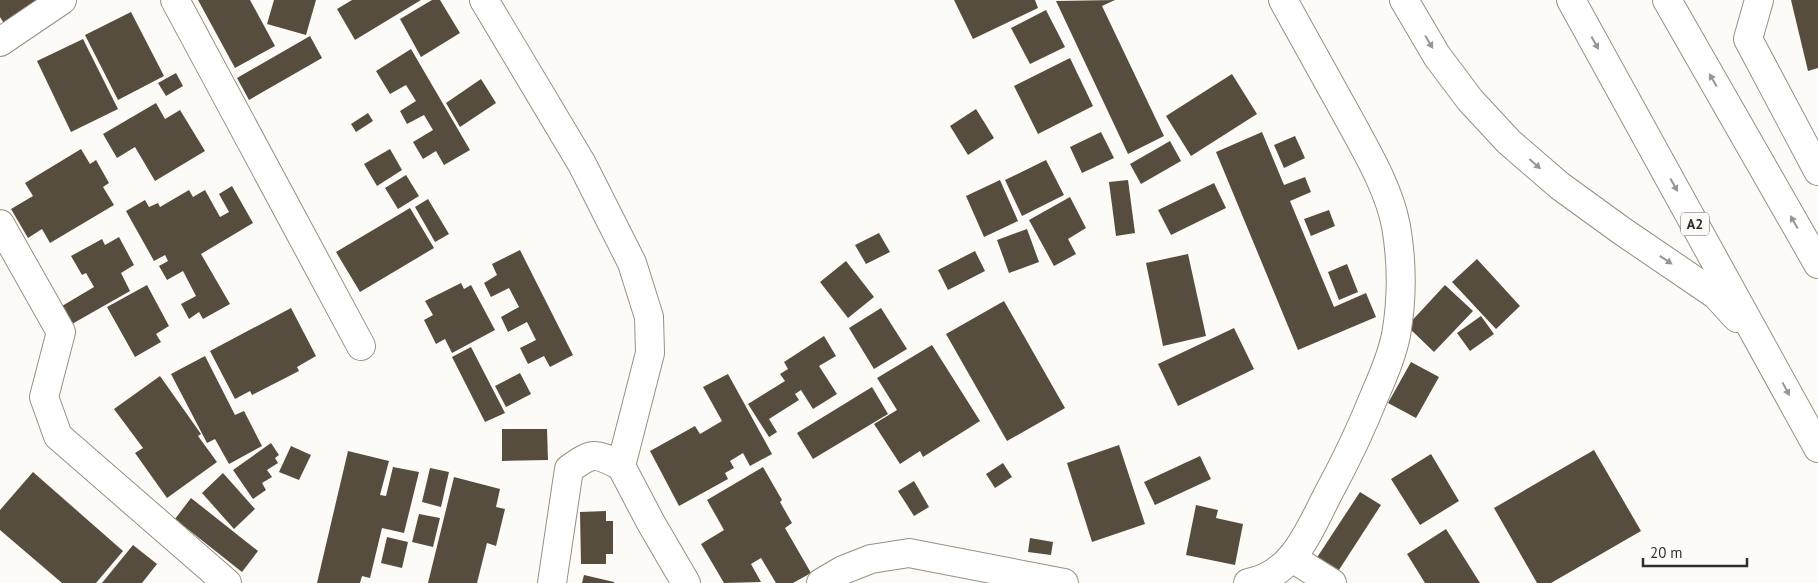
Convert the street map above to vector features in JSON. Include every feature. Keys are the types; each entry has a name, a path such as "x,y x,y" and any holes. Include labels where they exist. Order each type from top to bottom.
{"main road":[{"path":"0,42 62,0"},
{"path":"175,0 361,346"},
{"path":"484,0 582,164 632,263 649,317 650,353 621,466"},
{"path":"1248,583 1263,580 1275,573 1292,558 1354,446 1389,361 1396,336 1400,302 1396,226 1388,200 1367,154 1283,0"},
{"path":"1404,0 1437,56 1464,93 1509,142 1568,191 1716,294 1766,352"},
{"name":"A2","path":"1571,0 1818,448"},
{"path":"1667,0 1818,264"},
{"path":"1759,0 1748,39 1818,171"},
{"path":"0,224 61,332 44,397 58,436 227,583"},
{"path":"552,583 569,469 584,458 599,455 621,466 686,583"},
{"path":"821,583 843,570 871,560 909,553 1064,583"},
{"path":"1292,558 1332,583"}],"building":[{"path":"0,0 42,0 5,25 0,17"},
{"path":"198,0 250,0 275,46 235,68"},
{"path":"274,0 316,0 306,35 267,24"},
{"path":"352,0 421,0 355,40 337,9"},
{"path":"432,0 440,0 460,33 421,57 400,19"},
{"path":"954,0 1035,0 1038,8 973,39"},
{"path":"1115,0 1102,6 1164,136 1128,154 1056,1"},
{"path":"1791,0 1818,0 1818,68 1808,71"},
{"path":"1046,10 1065,47 1030,64 1011,28"},
{"path":"131,12 164,76 118,100 85,35"},
{"path":"310,36 322,58 249,100 237,78"},
{"path":"83,39 118,109 71,132 37,61"},
{"path":"411,49 470,150 444,165 436,151 423,159 413,142 433,130 424,115 407,124 400,111 416,101 406,85 390,94 376,71"},
{"path":"1070,58 1093,106 1038,134 1014,86"},
{"path":"176,73 183,86 166,96 158,83"},
{"path":"1232,74 1257,114 1191,156 1166,116"},
{"path":"481,79 496,103 460,127 446,103"},
{"path":"156,103 165,119 180,110 205,151 155,181 135,147 117,158 103,134"},
{"path":"976,109 994,138 968,155 950,126"},
{"path":"368,113 373,121 356,132 351,124"},
{"path":"1101,132 1114,158 1082,173 1070,147"},
{"path":"1262,132 1284,185 1305,177 1311,192 1290,201 1334,307 1366,293 1376,317 1298,350 1216,152"},
{"path":"1295,136 1305,158 1284,168 1274,145"},
{"path":"1170,141 1181,161 1141,184 1130,164"},
{"path":"81,149 90,164 96,160 109,183 103,187 114,205 50,243 42,229 28,238 11,209 33,196 25,183"},
{"path":"390,149 402,170 377,186 364,164"},
{"path":"1046,160 1064,195 1022,216 1005,180"},
{"path":"406,175 419,196 398,209 385,188"},
{"path":"1000,180 1018,221 984,237 966,196"},
{"path":"1128,180 1135,233 1116,236 1109,182"},
{"path":"1214,183 1226,208 1171,235 1158,210"},
{"path":"232,186 253,223 201,254 230,304 203,319 199,312 189,319 181,304 196,296 183,271 167,280 159,266 168,261 165,255 154,261 126,211 145,200 149,207 158,203 160,207 189,190 193,197 205,190 220,217 229,212 219,194"},
{"path":"1070,197 1086,228 1068,239 1076,254 1054,266 1029,220"},
{"path":"428,199 449,234 435,242 415,207"},
{"path":"410,208 434,248 360,292 336,252"},
{"path":"1329,210 1335,226 1311,236 1304,219"},
{"path":"1027,229 1039,262 1009,273 997,240"},
{"path":"879,233 890,252 866,264 855,245"},
{"path":"119,237 134,265 121,273 130,291 72,324 62,306 94,287 86,273 82,275 71,256 102,239 105,245"},
{"path":"520,250 573,355 550,367 544,356 528,364 520,348 536,340 527,322 508,332 501,317 519,307 509,288 491,297 484,283 497,275 492,264"},
{"path":"975,251 985,271 948,290 938,270"},
{"path":"1188,254 1206,336 1163,346 1146,263"},
{"path":"1477,259 1520,306 1496,329 1452,282"},
{"path":"846,261 874,297 848,318 820,282"},
{"path":"1347,264 1358,292 1339,300 1328,272"},
{"path":"461,283 464,289 471,285 495,330 452,353 445,339 436,344 424,320 433,315 425,301"},
{"path":"147,285 169,326 156,334 161,342 135,357 107,307"},
{"path":"1445,285 1473,311 1434,352 1407,326"},
{"path":"1004,301 1065,408 1007,441 946,334"},
{"path":"291,308 316,356 297,367 299,371 252,395 250,391 235,399 210,351"},
{"path":"881,308 907,349 874,369 849,328"},
{"path":"1481,316 1494,334 1470,351 1457,333"},
{"path":"1234,328 1254,369 1178,406 1158,364"},
{"path":"824,336 836,356 819,366 837,394 813,409 801,390 795,394 799,400 769,419 777,432 769,437 748,404 785,381 780,374 788,369 784,362"},
{"path":"932,345 980,421 923,457 920,451 900,464 874,424 897,410 877,378"},
{"path":"471,347 505,413 485,422 452,357"},
{"path":"205,356 235,415 244,411 262,446 229,464 215,439 207,443 171,374"},
{"path":"1411,362 1439,377 1416,418 1388,403"},
{"path":"520,373 531,394 506,407 495,386"},
{"path":"728,374 772,454 750,466 743,453 730,461 734,468 725,473 728,479 679,506 650,451 695,426 700,434 722,421 703,387"},
{"path":"160,376 201,434 198,436 217,462 167,498 135,453 143,448 114,409"},
{"path":"872,387 888,414 813,459 797,433"},
{"path":"502,429 547,429 548,460 502,461"},
{"path":"271,443 279,455 275,458 278,463 267,470 272,477 262,483 266,490 253,499 233,470"},
{"path":"1119,445 1145,524 1092,542 1067,463"},
{"path":"291,446 311,455 299,480 279,472"},
{"path":"1594,450 1641,531 1551,583 1537,583 1494,508"},
{"path":"348,451 389,461 380,495 386,496 393,467 419,472 404,533 382,528 370,578 362,576 360,583 317,583"},
{"path":"1431,454 1459,501 1420,525 1391,479"},
{"path":"1200,456 1211,479 1155,505 1144,482"},
{"path":"1003,463 1012,477 995,488 986,474"},
{"path":"763,467 782,500 780,502 792,523 785,528 811,573 793,583 776,583 761,558 751,564 761,582 724,583 701,544 724,530 707,500"},
{"path":"430,468 449,472 441,507 422,502"},
{"path":"33,472 123,551 96,583 62,583 0,530 0,510"},
{"path":"223,473 255,509 234,529 202,493"},
{"path":"454,477 500,489 496,507 505,509 496,546 487,543 477,583 428,583"},
{"path":"914,481 929,507 914,516 898,491"},
{"path":"1360,492 1381,505 1337,573 1316,559"},
{"path":"191,498 258,551 242,572 175,519"},
{"path":"1196,505 1218,510 1216,518 1243,524 1235,565 1186,555"},
{"path":"606,511 606,521 613,521 613,554 606,554 606,564 581,564 580,512"},
{"path":"419,514 440,518 433,547 412,542"},
{"path":"1446,529 1480,583 1425,583 1407,554"},
{"path":"387,537 408,542 402,568 381,563"},
{"path":"1030,538 1053,542 1051,555 1028,552"},
{"path":"133,545 157,564 142,583 102,583"},
{"path":"584,575 614,582 614,583 582,583"}]}
